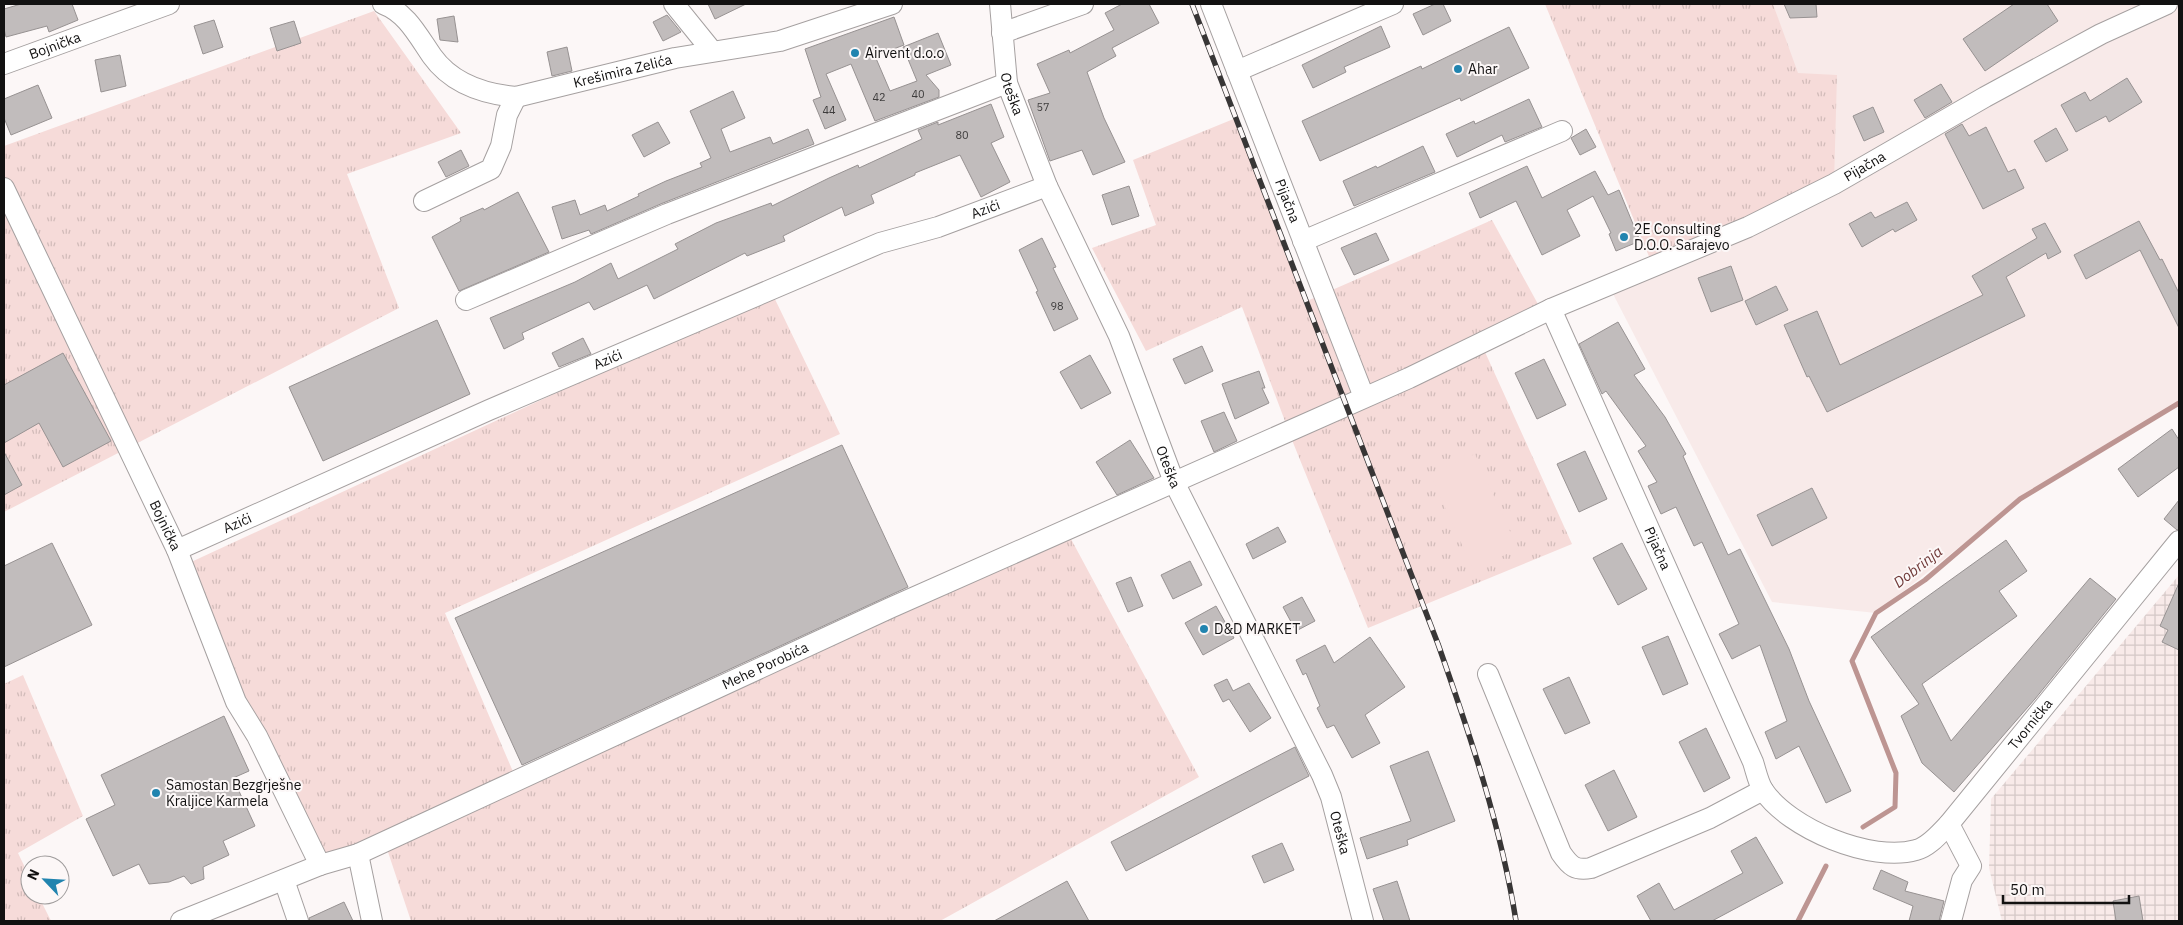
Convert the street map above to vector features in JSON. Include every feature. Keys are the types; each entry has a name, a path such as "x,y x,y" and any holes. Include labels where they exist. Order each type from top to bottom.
{"street":[{"name":"Bojnička","path":"4,64 169,4"},
{"name":"Krešimira Zelića","path":"383,4 405,18 433,58 456,80 494,95 516,97 675,58 780,41 892,4"},
{"path":"674,4 712,51"},
{"name":"Oteška","path":"1000,4 1007,83 1047,186 1119,336 1174,482 1322,774 1331,797 1363,921"},
{"path":"1002,33 1083,4"},
{"name":"Pijačna","path":"1211,4 1364,397"},
{"path":"1237,71 1393,4"},
{"name":"Pijačna","path":"1174,482 1364,397 1551,309 1748,227 1834,184 1985,97 2101,34 2167,4"},
{"path":"466,300 667,214 1007,83"},
{"path":"424,200 490,169 500,146 507,115 516,97"},
{"path":"1303,241 1562,131"},
{"name":"Azići","path":"177,550 489,410 880,243 938,227 1047,186"},
{"name":"Bojnička","path":"4,188 177,550 236,702 256,736 320,865"},
{"name":"Pijačna","path":"1551,309 1749,753 1763,790 1798,823 1819,835 1875,852 1900,854 1918,850 1949,824"},
{"name":"Mehe Porobića","path":"181,921 320,865 358,854 890,608 1174,482"},
{"name":"Tvornička","path":"1949,824 2179,541"},
{"path":"1488,674 1561,853 1570,865 1579,870 1591,868 1710,818 1763,790"},
{"path":"1949,824 1971,866 1962,880 1952,921"},
{"path":"358,854 372,921"},
{"path":"284,880 298,921"}],"shaded area":[{"path":"1773,4 2179,4 2179,403 2020,499 1876,613 1772,602 1612,292 1834,182"},
{"path":"2179,575 2179,921 2002,921 1989,868 1991,799"}],"green space":[{"path":"1545,4 1773,4 1798,73 1837,75 1834,183 1655,271"},
{"path":"374,11 461,133 347,174 399,308 4,512 4,146"},
{"path":"1236,118 1307,301 1492,220 1545,317 1480,341 1572,544 1368,628 1294,445 1242,307 1146,351 1092,248 1156,225 1133,160"},
{"path":"772,293 840,434 445,613 517,781 1071,539 1199,777 940,921 411,921 385,843 316,868 176,569"},
{"path":"1475,454 1518,549 1473,569 1430,474"},
{"path":"23,675 83,816 18,853 20,857 20,905 43,905 51,921 4,921 4,684"}],"building":[{"path":"21,4 72,4 78,20 49,32 47,26 6,37 4,9"},
{"path":"708,4 746,4 715,19"},
{"path":"1122,4 1149,4 1159,23 1112,48 1116,56 1087,72 1104,118 1125,162 1093,175 1082,150 1050,161 1028,100 1050,93 1037,64 1069,50 1070,53 1114,30 1105,13"},
{"path":"1435,4 1443,4 1451,21 1423,35 1413,14"},
{"path":"1784,4 1816,4 1817,17 1790,18"},
{"path":"2014,4 2047,4 2058,21 1985,71 1963,39"},
{"path":"667,15 681,32 663,41 653,22"},
{"path":"454,16 458,42 440,40 437,19"},
{"path":"894,17 904,45 875,56 890,91 917,81 903,47 938,33 951,65 926,75 939,90 939,97 875,121 851,64 826,74 846,120 825,129 813,100 821,97 805,49"},
{"path":"214,20 223,47 203,54 194,26"},
{"path":"294,21 301,43 277,51 270,28"},
{"path":"1381,26 1390,47 1344,67 1346,72 1313,88 1302,65"},
{"path":"1509,27 1529,68 1461,101 1460,98 1320,161 1302,121 1421,66 1422,69"},
{"path":"567,47 572,71 552,76 547,52"},
{"path":"120,55 126,86 101,92 95,60"},
{"path":"2127,78 2142,102 2109,122 2106,116 2076,132 2061,105 2085,92 2090,101"},
{"path":"1941,84 1952,102 1925,118 1914,100"},
{"path":"38,85 52,118 11,135 4,118 4,99"},
{"path":"733,91 745,118 721,129 730,152 770,137 773,144 808,129 814,144 663,203 591,234 589,230 562,239 552,207 575,200 580,215 605,205 607,211 666,181 702,167 700,163 711,158 690,111"},
{"path":"1529,99 1542,127 1505,142 1502,135 1457,157 1446,134 1474,121 1475,124"},
{"path":"991,104 1004,137 991,143 1010,182 981,197 960,155 915,173 915,175 871,195 874,203 845,216 842,207 783,236 785,241 747,256 745,253 654,299 647,285 594,310 589,302 522,333 524,339 504,349 490,318 575,282 611,263 618,279 678,249 675,244 716,223 771,203 772,206 858,165 859,168 922,139 918,130 938,122 938,125"},
{"path":"1873,107 1884,132 1864,141 1853,116"},
{"path":"658,122 670,143 644,157 632,135"},
{"path":"1962,124 1969,136 1986,127 2008,172 2015,169 2024,188 1983,209 1945,134"},
{"path":"2056,128 2068,150 2046,162 2034,141"},
{"path":"1586,129 1596,147 1580,155 1571,138"},
{"path":"1423,146 1435,172 1354,206 1343,181 1376,166 1377,168"},
{"path":"461,150 469,166 446,177 438,162"},
{"path":"1527,166 1542,198 1595,171 1608,195 1619,190 1640,241 1616,251 1609,234 1611,233 1593,196 1567,210 1580,236 1542,255 1516,201 1480,218 1469,193"},
{"path":"1129,186 1139,216 1112,225 1102,195"},
{"path":"518,192 549,252 459,291 432,237 461,221 460,218 483,208 484,210"},
{"path":"1907,202 1917,220 1895,232 1893,229 1862,247 1849,224 1871,212 1875,218"},
{"path":"2139,221 2160,260 2162,259 2179,293 2179,328 2140,250 2086,279 2074,255"},
{"path":"2045,223 2061,252 2048,259 2046,253 2006,277 2025,316 1827,412 1809,376 1807,377 1784,325 1817,311 1840,365 1983,295 1972,276 2037,238 2032,229"},
{"path":"1376,233 1389,260 1354,275 1341,248"},
{"path":"1042,238 1056,267 1053,268 1078,319 1054,331 1019,250"},
{"path":"1731,266 1743,300 1711,312 1698,278"},
{"path":"1776,286 1788,310 1756,325 1745,301"},
{"path":"437,320 470,394 323,461 289,387"},
{"path":"1618,322 1645,369 1634,375 1665,417 1686,454 1683,456 1728,555 1740,549 1789,649 1809,701 1851,791 1826,803 1799,746 1776,759 1765,732 1787,721 1760,645 1732,659 1719,634 1739,624 1702,542 1694,546 1676,507 1661,514 1648,486 1657,482 1638,451 1646,446 1606,391 1602,394 1579,344"},
{"path":"583,338 591,354 559,367 552,353"},
{"path":"1202,346 1213,371 1185,384 1173,359"},
{"path":"63,353 111,441 63,467 39,423 4,443 4,385"},
{"path":"1090,355 1111,393 1081,409 1060,372"},
{"path":"1544,359 1566,405 1537,419 1515,373"},
{"path":"1259,371 1265,388 1262,388 1269,403 1235,419 1222,384"},
{"path":"1224,412 1237,441 1214,452 1201,421"},
{"path":"2172,429 2179,440 2179,467 2138,497 2118,469"},
{"path":"1130,440 1154,478 1117,495 1096,462"},
{"path":"842,445 908,587 522,765 455,618"},
{"path":"1585,451 1607,499 1579,512 1557,464"},
{"path":"4,452 22,485 4,495"},
{"path":"1812,488 1827,518 1772,546 1757,515"},
{"path":"2179,500 2179,529 2177,530 2164,519"},
{"path":"1278,527 1286,542 1253,559 1246,544"},
{"path":"2006,540 2027,571 1999,591 2017,616 1922,684 1951,741 2090,578 2116,599 2035,699 1954,792 1922,763 1901,716 1919,704 1871,637"},
{"path":"52,543 92,625 4,667 4,566"},
{"path":"1622,543 1647,589 1618,605 1593,558"},
{"path":"1190,561 1202,585 1173,599 1161,575"},
{"path":"1131,577 1143,606 1128,612 1116,583"},
{"path":"2179,583 2179,650 2162,642 2168,630 2160,626"},
{"path":"1302,597 1315,621 1296,631 1283,607"},
{"path":"1216,606 1234,638 1203,655 1185,623"},
{"path":"1668,636 1688,684 1663,695 1642,647"},
{"path":"1370,637 1405,687 1365,715 1380,743 1352,758 1334,725 1327,728 1317,708 1320,706 1306,673 1303,675 1296,660 1325,645 1334,663"},
{"path":"1569,677 1590,723 1565,734 1543,689"},
{"path":"1227,679 1233,691 1249,683 1271,718 1250,732 1229,699 1223,702 1214,685"},
{"name":"Samostan Bezgrješne Kraljice Karmela","path":"224,716 249,771 233,778 255,826 223,841 229,855 203,867 204,879 191,884 184,876 169,882 149,884 139,864 113,876 86,819 115,805 101,775"},
{"path":"1706,728 1730,778 1704,792 1679,742"},
{"path":"1295,747 1309,776 1126,871 1111,842"},
{"path":"1428,751 1455,821 1407,840 1408,845 1367,859 1360,838 1411,821 1390,766"},
{"path":"1614,770 1637,817 1608,831 1585,785"},
{"path":"1756,837 1783,883 1712,921 1651,921 1637,896 1659,883 1674,910 1743,873 1731,851"},
{"path":"1282,843 1294,870 1264,883 1252,856"},
{"path":"1881,870 1908,882 1905,891 1944,901 1939,921 1909,921 1913,906 1873,889"},
{"path":"1067,881 1089,921 994,921"},
{"path":"1397,881 1410,921 1384,921 1373,889"},
{"path":"2139,896 2143,921 2116,921 2113,901"},
{"path":"344,902 353,921 310,921 309,918"}],"waterway":[{"name":"Dobrinja","path":"1863,827 1895,807 1896,773 1852,661 1876,613 1925,580 2020,499 2179,403"},
{"name":"Dobrinja","path":"1798,921 1826,866"}],"railway":[{"path":"1192,4 1438,644 1462,712 1493,816 1510,886 1516,921"}],"place":[{"name":"Airvent d.o.o","path":"855,53"},
{"name":"Ahar","path":"1458,69"},
{"name":"2E Consulting D.O.O. Sarajevo","path":"1624,237"},
{"name":"D&D MARKET","path":"1204,629"},
{"name":"Samostan Bezgrješne Kraljice Karmela","path":"156,793"}]}
